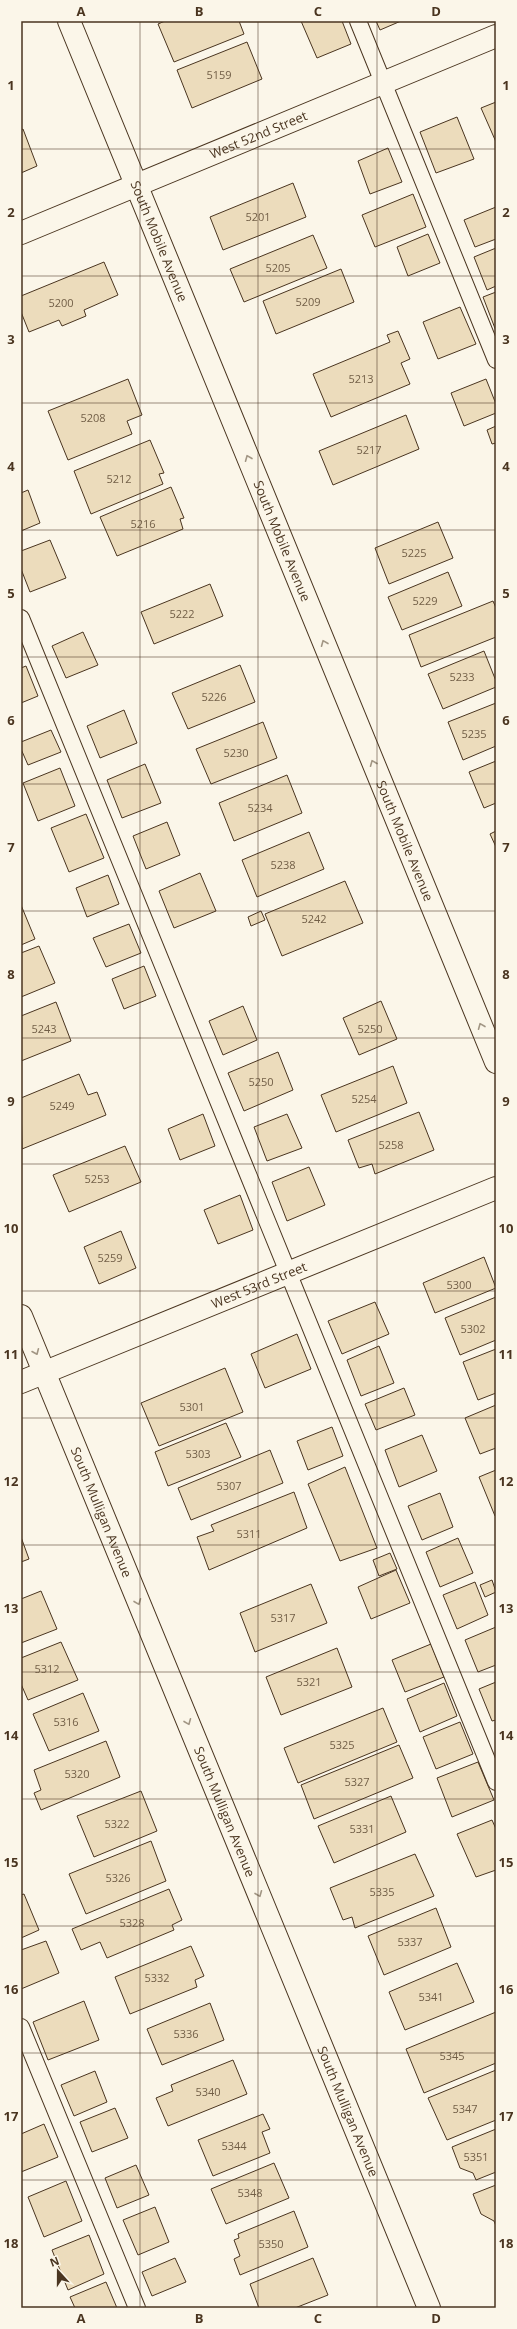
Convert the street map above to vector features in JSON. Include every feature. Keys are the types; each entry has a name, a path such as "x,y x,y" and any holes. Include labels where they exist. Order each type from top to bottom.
{"street":[{"name":"South Mobile Avenue","path":"68,21 496,1062"},
{"name":"West 52nd Street","path":"21,233 496,36"},
{"name":"West 53rd Street","path":"21,1382 496,1188"},
{"name":"South Mulligan Avenue","path":"21,1316 429,2308"}],"lane":[{"path":"358,21 496,360"},
{"path":"21,618 496,1782"},
{"path":"21,2027 137,2308"}],"building":[{"path":"165,21 239,21 244,34 174,62 158,24"},
{"path":"301,21 342,21 351,44 317,58"},
{"path":"376,21 401,21 380,30"},
{"path":"247,42 262,79 192,108 177,70"},
{"path":"496,102 496,142 481,108"},
{"path":"457,117 474,159 436,173 420,132"},
{"path":"23,129 37,166 21,173 21,130"},
{"path":"388,148 402,182 370,194 358,161"},
{"path":"293,183 306,217 223,250 210,217"},
{"path":"413,194 426,227 375,247 362,215"},
{"path":"496,207 496,239 475,247 464,220"},
{"path":"428,234 440,263 408,276 397,247"},
{"path":"313,235 327,268 244,302 230,269"},
{"path":"496,248 496,286 487,290 474,257"},
{"path":"104,262 118,295 84,310 86,316 62,326 59,320 29,332 21,312 21,296"},
{"path":"341,269 354,302 276,334 263,301"},
{"path":"496,292 496,331 483,297"},
{"path":"460,307 476,344 438,359 423,322"},
{"path":"398,331 410,359 401,363 410,384 331,417 313,374 390,342 387,335"},
{"path":"128,379 142,415 127,421 132,434 68,460 48,411"},
{"path":"486,379 496,404 496,413 464,426 451,393"},
{"path":"406,415 419,449 333,485 319,451"},
{"path":"496,426 496,443 492,444 487,430"},
{"path":"150,440 164,473 159,474 163,484 91,514 74,471"},
{"path":"171,487 184,518 180,519 183,529 117,556 100,517"},
{"path":"28,490 40,523 21,531 21,493"},
{"path":"438,522 453,558 389,584 375,548"},
{"path":"50,540 66,578 30,592 21,569 21,551"},
{"path":"448,572 462,606 402,630 388,597"},
{"path":"210,584 223,616 154,644 141,612"},
{"path":"493,601 496,608 496,637 421,667 409,635"},
{"path":"83,632 98,665 66,678 52,646"},
{"path":"484,651 496,681 496,687 443,709 428,674"},
{"path":"240,665 255,702 188,729 172,693"},
{"path":"26,666 38,696 21,703 21,668"},
{"path":"496,703 496,746 463,760 448,722"},
{"path":"124,710 137,743 100,758 87,726"},
{"path":"263,722 277,758 211,784 196,749"},
{"path":"51,730 61,752 28,765 21,749 21,742"},
{"path":"496,761 496,803 484,808 469,772"},
{"path":"145,764 161,803 122,818 107,780"},
{"path":"60,768 75,806 38,821 23,783"},
{"path":"287,775 302,813 234,841 219,803"},
{"path":"86,814 104,858 69,872 51,828"},
{"path":"167,822 180,855 146,869 133,836"},
{"path":"496,831 496,847 490,834"},
{"path":"309,832 324,869 257,897 242,860"},
{"path":"200,873 216,911 174,928 159,891"},
{"path":"108,875 119,904 87,917 76,888"},
{"path":"345,881 363,923 282,956 265,914"},
{"path":"21,905 35,939 21,945"},
{"path":"261,911 265,920 251,926 248,917"},
{"path":"129,924 141,953 106,967 93,938"},
{"path":"39,946 55,983 21,997 21,953"},
{"path":"144,966 156,996 124,1009 112,979"},
{"path":"381,1001 397,1039 359,1055 343,1018"},
{"path":"56,1002 71,1041 21,1061 21,1016"},
{"path":"243,1006 257,1040 223,1055 209,1021"},
{"path":"278,1052 293,1090 244,1111 228,1073"},
{"path":"393,1066 407,1103 336,1132 321,1095"},
{"path":"79,1074 88,1095 97,1092 106,1115 22,1149 21,1098"},
{"path":"419,1112 434,1150 375,1174 372,1164 359,1168 348,1140"},
{"path":"203,1114 215,1146 180,1160 168,1129"},
{"path":"287,1114 302,1148 267,1161 254,1127"},
{"path":"125,1146 141,1182 69,1212 53,1175"},
{"path":"309,1167 325,1205 287,1221 272,1182"},
{"path":"240,1195 253,1230 218,1244 204,1210"},
{"path":"121,1231 136,1268 99,1284 84,1247"},
{"path":"484,1257 496,1288 435,1313 423,1283"},
{"path":"496,1297 496,1340 460,1355 445,1318"},
{"path":"375,1302 389,1334 342,1354 328,1321"},
{"path":"297,1334 311,1369 265,1388 251,1354"},
{"path":"379,1346 394,1383 361,1396 347,1360"},
{"path":"496,1349 496,1393 478,1400 463,1362"},
{"path":"225,1368 243,1412 159,1446 141,1403"},
{"path":"404,1388 415,1415 376,1430 365,1404"},
{"path":"496,1405 496,1448 480,1454 465,1418"},
{"path":"226,1423 241,1457 168,1486 155,1452"},
{"path":"332,1427 343,1456 308,1470 297,1441"},
{"path":"422,1435 437,1471 399,1487 385,1450"},
{"path":"270,1450 283,1483 191,1520 178,1488"},
{"path":"345,1467 377,1548 340,1561 308,1484"},
{"path":"496,1470 496,1515 495,1516 479,1477"},
{"path":"294,1492 307,1528 209,1570 197,1537 214,1531 211,1525"},
{"path":"440,1493 453,1527 422,1540 408,1506"},
{"path":"21,1537 29,1559 21,1562"},
{"path":"458,1538 473,1573 440,1587 426,1552"},
{"path":"390,1553 397,1569 379,1576 373,1560"},
{"path":"396,1570 410,1603 371,1619 358,1587"},
{"path":"492,1580 496,1592 485,1597 480,1585"},
{"path":"475,1582 488,1615 457,1629 443,1595"},
{"path":"311,1584 327,1623 255,1652 240,1613"},
{"path":"41,1591 57,1629 21,1643 21,1599"},
{"path":"496,1627 496,1665 478,1672 465,1640"},
{"path":"61,1642 78,1680 28,1700 21,1684 21,1658"},
{"path":"431,1644 444,1677 405,1692 392,1660"},
{"path":"337,1648 352,1687 281,1715 266,1677"},
{"path":"496,1682 496,1720 492,1721 479,1689"},
{"path":"444,1683 457,1716 420,1732 407,1699"},
{"path":"83,1693 99,1731 49,1751 33,1714"},
{"path":"383,1708 397,1742 298,1783 284,1748"},
{"path":"460,1722 473,1754 436,1769 423,1737"},
{"path":"106,1741 120,1777 41,1810 34,1793 41,1790 34,1770"},
{"path":"399,1745 413,1778 314,1819 301,1785"},
{"path":"478,1762 494,1800 452,1817 437,1778"},
{"path":"141,1791 157,1831 94,1857 77,1816"},
{"path":"391,1796 406,1832 334,1863 318,1826"},
{"path":"492,1820 496,1829 496,1870 476,1877 457,1834"},
{"path":"151,1841 166,1881 86,1914 69,1874"},
{"path":"415,1854 434,1896 355,1928 352,1917 343,1920 330,1888"},
{"path":"169,1889 182,1920 172,1925 174,1930 107,1958 100,1942 81,1950 72,1929"},
{"path":"24,1894 39,1930 21,1938 21,1895"},
{"path":"436,1908 451,1947 384,1975 368,1936"},
{"path":"46,1941 59,1973 21,1989 21,1950"},
{"path":"191,1946 204,1976 195,1980 197,1987 130,2014 115,1977"},
{"path":"457,1963 474,2002 405,2030 389,1992"},
{"path":"84,2001 99,2040 48,2060 33,2022"},
{"path":"210,2003 224,2040 162,2065 147,2029"},
{"path":"496,2012 496,2063 424,2093 406,2049"},
{"path":"233,2060 247,2094 168,2126 156,2098 173,2091 171,2085"},
{"path":"496,2070 496,2120 447,2140 428,2098"},
{"path":"95,2071 107,2102 74,2116 61,2085"},
{"path":"115,2108 128,2138 92,2152 80,2122"},
{"path":"263,2114 270,2129 262,2132 270,2153 213,2176 198,2140"},
{"path":"44,2124 58,2157 21,2172 21,2134"},
{"path":"496,2129 496,2172 476,2180 473,2173 460,2168 452,2147"},
{"path":"274,2163 289,2198 226,2224 211,2189"},
{"path":"136,2165 149,2195 117,2208 105,2178"},
{"path":"66,2181 82,2221 44,2237 28,2197"},
{"path":"496,2185 496,2226 494,2221 481,2214 473,2194"},
{"path":"155,2207 169,2242 138,2255 123,2220"},
{"path":"294,2211 308,2247 240,2275 234,2259 240,2256 234,2240 239,2238 238,2234"},
{"path":"89,2235 104,2274 68,2290 52,2250"},
{"path":"175,2258 186,2282 152,2296 142,2272"},
{"path":"313,2258 328,2295 295,2308 259,2308 250,2284"},
{"path":"106,2282 117,2308 75,2308 70,2297"}]}
